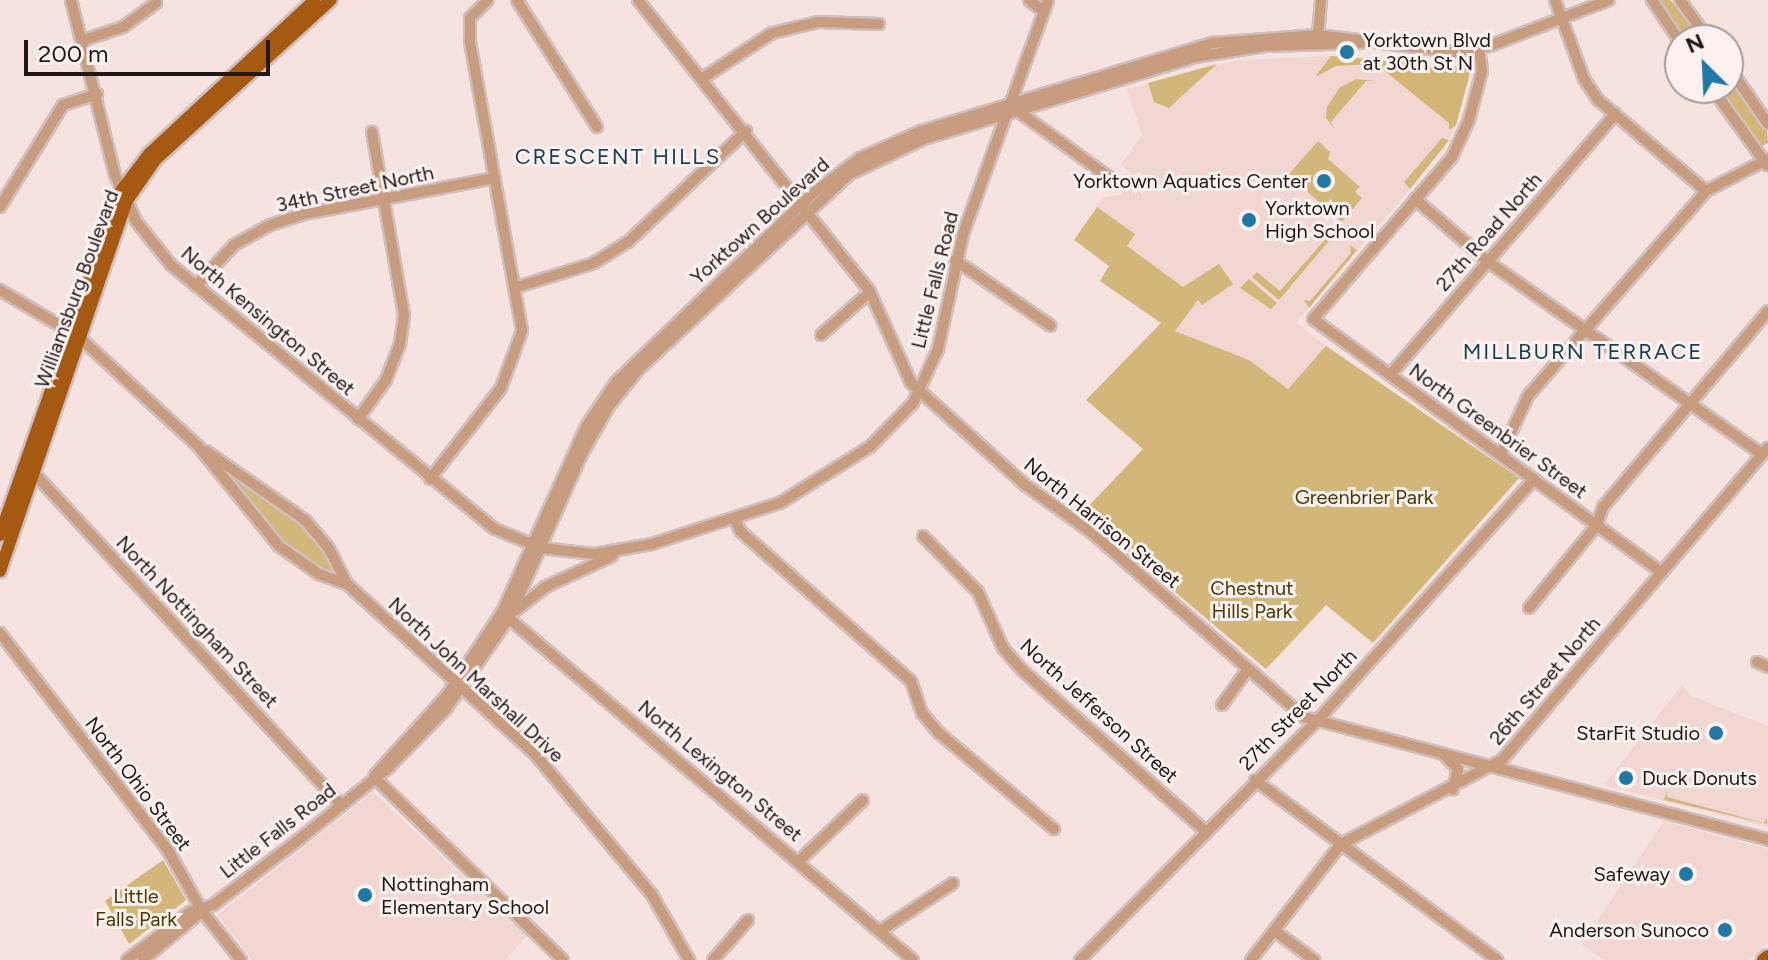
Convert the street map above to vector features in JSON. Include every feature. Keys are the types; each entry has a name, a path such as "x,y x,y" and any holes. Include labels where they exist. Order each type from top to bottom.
{"main road":[{"name":"Williamsburg Boulevard","path":"0,571 29,468 123,196 149,154 315,0"},
{"name":"Williamsburg Boulevard","path":"123,196 156,159 331,0"},
{"name":"Williamsburg Boulevard","path":"0,535 29,468"},
{"path":"1763,960 1768,956"}],"street":[{"name":"North Kensington Street","path":"71,0 123,196 146,236 196,286 430,479 495,529 537,547"},
{"path":"430,479 501,388 516,356 522,331 517,287 470,41 470,18 488,0"},
{"path":"517,0 597,127"},
{"name":"North Harrison Street","path":"638,0 746,131 870,292 899,360 920,392 1248,669 1315,721 1768,840"},
{"path":"1029,0 1043,11"},
{"name":"Little Falls Road","path":"143,960 374,777 458,685 506,615 537,547 579,554 625,551 735,519 822,481 880,438 920,392 938,349 955,260 1048,0"},
{"path":"1318,35 1321,0"},
{"path":"1555,0 1584,79 1615,114 1706,191"},
{"name":"Yorktown Boulevard","path":"1010,110 1213,43 1318,35 1442,52 1479,49 1609,0"},
{"path":"1652,0 1668,24"},
{"path":"1680,0 1697,24"},
{"path":"84,40 123,27 156,3"},
{"path":"703,78 772,33 818,22 879,24"},
{"name":"Yorktown Boulevard","path":"537,547 587,425 616,382 805,206 876,149 1215,52 1361,43"},
{"path":"1479,49 1482,71 1469,120 1452,157 1415,199 1487,261 1765,451"},
{"path":"1744,89 1768,124"},
{"path":"0,207 63,105 97,94"},
{"path":"1501,454 1528,396 1706,191 1767,162 1724,104"},
{"path":"1010,110 1117,183"},
{"name":"27th Road North","path":"1390,375 1615,114"},
{"path":"517,287 594,263 628,242 746,131"},
{"path":"358,419 386,380 400,344 404,315 372,132"},
{"name":"34th Street North","path":"196,286 234,245 270,225 495,178"},
{"name":"North Greenbrier Street","path":"1415,199 1313,319 1661,572"},
{"path":"955,260 1051,326"},
{"name":"North John Marshall Drive","path":"0,290 74,334 198,446 279,546 319,574 347,584"},
{"path":"821,335 870,292"},
{"path":"1529,608 1597,525 1603,507 1768,311"},
{"name":"North John Marshall Drive","path":"198,446 280,498 305,520 328,547 347,584 542,761 652,895 689,960"},
{"name":"26th Street North","path":"1251,960 1341,844 1492,767 1765,451"},
{"name":"North Nottingham Street","path":"29,468 341,805"},
{"name":"27th Street North","path":"1080,960 1204,830 1315,721 1534,479"},
{"path":"735,519 740,531 911,681 922,713 939,733 1054,829"},
{"name":"North Jefferson Street","path":"923,536 978,592 1003,648 1022,670 1204,830"},
{"path":"506,615 545,587 625,551"},
{"name":"North Lexington Street","path":"506,615 913,960"},
{"name":"North Ohio Street","path":"0,633 169,852 202,911 241,960"},
{"path":"1757,662 1768,667"},
{"path":"1222,705 1248,669"},
{"path":"1442,754 1458,769 1453,789"},
{"path":"374,777 560,959"},
{"path":"1255,780 1497,960"},
{"path":"799,861 863,800"},
{"path":"880,931 953,883"},
{"name":"Little Falls Road","path":"127,960 190,912 202,911"},
{"path":"713,960 748,920"},
{"path":"1275,931 1314,960"}],"shaded area":[{"path":"1655,0 1670,0 1690,24 1672,24"},
{"name":"Yorktown High School","path":"1331,56 1467,68 1470,73 1456,125 1444,149 1297,323 1326,346 1288,389 1249,360 1174,331 1198,299 1201,304 1219,265 1183,287 1126,246 1135,234 1097,207 1103,197 1120,195 1131,173 1121,164 1142,135 1127,89 1239,60"},
{"path":"1331,56 1467,68 1470,73 1456,125 1449,130 1449,123 1376,64 1336,66 1315,77"},
{"path":"1744,97 1767,131 1768,143 1760,147 1729,104 1744,104"},
{"path":"1682,685 1691,696 1768,726 1768,827 1604,785"},
{"name":"Nottingham Elementary School","path":"373,792 527,936 505,960 252,960 218,915"},
{"path":"1664,821 1768,849 1768,943 1749,960 1604,960 1582,944"}],"green space":[{"path":"1217,64 1169,108 1154,102 1148,83"},
{"path":"1356,79 1375,81 1366,81 1331,122 1334,128 1326,118 1327,107 1339,88"},
{"path":"1442,138 1449,140 1410,189 1404,182"},
{"name":"Yorktown Aquatics Center","path":"1318,141 1330,152 1328,159 1360,187 1355,192 1362,198 1342,222 1288,175"},
{"name":"Greenbrier Park","path":"1097,207 1135,234 1127,246 1183,287 1219,264 1233,284 1202,305 1198,300 1175,331 1249,360 1288,389 1326,346 1519,478 1373,643 1326,605 1266,669 1082,513 1143,449 1086,400 1161,323 1100,281 1109,266 1074,240"},
{"path":"1336,227 1339,229 1279,300 1252,277 1257,272 1280,291"},
{"path":"1350,245 1357,250 1309,308 1304,300 1310,301 1351,253"},
{"path":"1249,279 1277,303 1271,309 1240,288"},
{"path":"226,468 305,527 335,568 329,575 282,543 222,471"},
{"path":"1667,791 1667,797 1764,823 1767,818 1767,824 1664,800"},
{"name":"Little Falls Park","path":"163,860 186,900 129,944 105,901"}],"place":[{"name":"Yorktown Blvd at 30th St N","path":"1347,52"},
{"name":"Yorktown Aquatics Center","path":"1324,181"},
{"name":"Yorktown High School","path":"1249,220"},
{"name":"StarFit Studio","path":"1716,733"},
{"name":"Duck Donuts","path":"1626,778"},
{"name":"Safeway","path":"1686,874"},
{"name":"Nottingham Elementary School","path":"365,895"},
{"name":"Anderson Sunoco","path":"1725,930"}],"district":[{"name":"CRESCENT HILLS","path":"618,157"},
{"name":"MILLBURN TERRACE","path":"1583,352"}],"park label":[{"name":"Chestnut Hills Park","path":"1252,600"}]}
